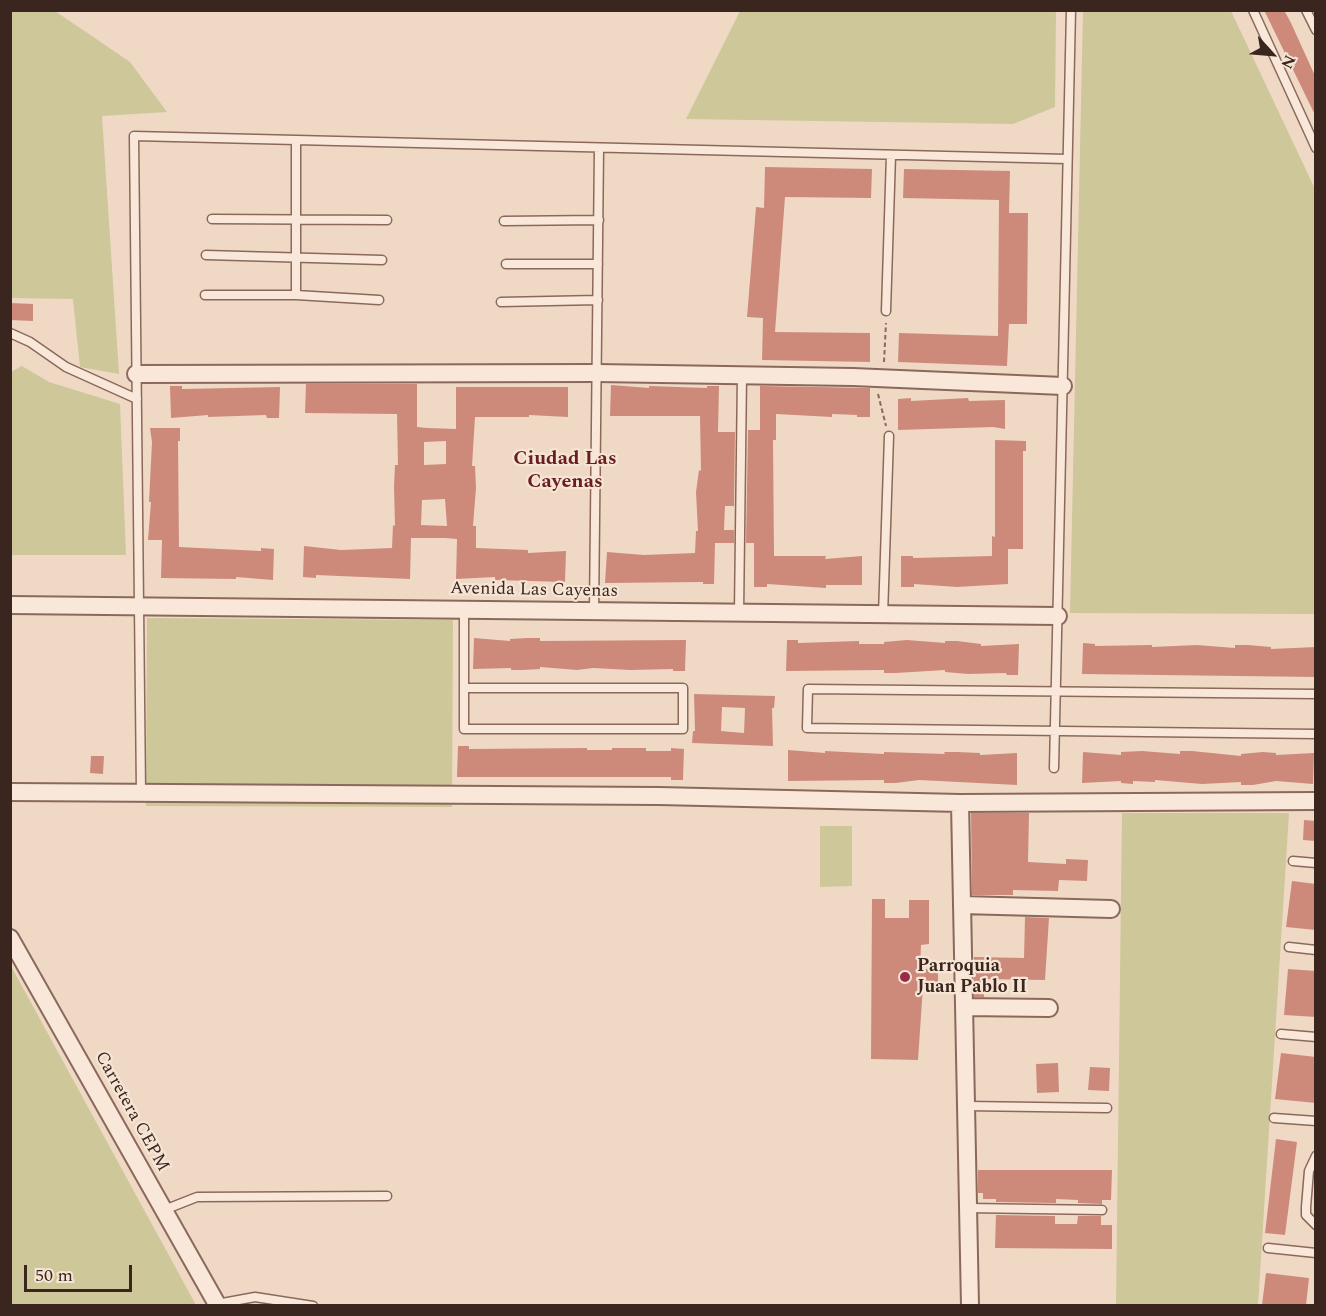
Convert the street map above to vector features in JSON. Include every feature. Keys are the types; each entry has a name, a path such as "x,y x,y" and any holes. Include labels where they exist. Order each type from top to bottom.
{"street":[{"path":"136,374 597,373 853,377 1062,386"},
{"name":"Avenida Las Cayenas","path":"10,605 1058,616"},
{"path":"10,792 648,796 960,803 1316,801"},
{"path":"960,803 970,1305"},
{"path":"962,905 1111,909"},
{"name":"Carretera CEPM","path":"10,938 217,1305"},
{"path":"964,1007 1049,1008"}],"lane":[{"path":"1054,768 1071,10"},
{"path":"1253,10 1316,148"},
{"path":"1306,10 1316,30"},
{"path":"141,793 134,136 1067,159"},
{"path":"296,140 296,295"},
{"path":"594,612 599,148"},
{"path":"886,311 891,155"},
{"path":"212,219 387,220"},
{"path":"504,221 599,220"},
{"path":"206,255 382,260"},
{"path":"506,264 598,264"},
{"path":"205,295 296,295 379,300"},
{"path":"501,302 598,300"},
{"path":"10,333 30,342 66,367 137,399"},
{"path":"739,613 742,375"},
{"path":"883,615 889,436"},
{"path":"464,688 684,687 683,729 464,729 464,688 465,610"},
{"path":"1316,694 808,689 807,709 807,728 1316,734"},
{"path":"1293,861 1316,863"},
{"path":"1289,947 1316,950"},
{"path":"1281,1034 1316,1037"},
{"path":"966,1106 1107,1108"},
{"path":"1274,1118 1316,1121"},
{"path":"1316,1156 1309,1172 1306,1207 1306,1215 1316,1225"},
{"path":"164,1210 197,1197 387,1197"},
{"path":"968,1208 1102,1210"},
{"path":"1268,1248 1316,1253"},
{"path":"217,1305 255,1297 313,1305"}],"shaded area":[{"path":"11,10 55,11 130,62 167,112 102,116 119,374 80,367 73,299 11,298"},
{"path":"740,11 1056,11 1055,107 1013,124 686,119"},
{"path":"1083,11 1231,11 1315,189 1315,614 1070,613"},
{"path":"22,366 49,382 120,404 126,555 11,555 11,372"},
{"path":"147,618 453,620 452,807 146,806"},
{"path":"1122,813 1289,813 1258,1305 1116,1306"},
{"path":"820,826 852,826 852,886 820,887"},
{"path":"11,966 196,1305 11,1305"}],"building":[{"path":"1264,10 1284,10 1291,23 1316,78 1316,117"},
{"path":"765,167 872,169 871,198 785,197 775,332 870,333 870,362 762,360 763,318 747,317 756,207 764,208"},
{"path":"904,169 1010,171 1009,213 1028,213 1027,324 1009,324 1007,366 898,362 899,333 998,336 999,200 903,198"},
{"path":"10,303 33,304 33,321 10,320"},
{"path":"306,384 417,384 417,427 456,429 456,387 568,387 568,417 529,415 529,417 475,417 472,466 475,466 473,526 476,526 476,548 528,550 528,553 566,551 565,582 495,580 495,577 456,579 457,539 445,538 411,538 410,579 316,575 316,578 303,577 304,546 341,550 392,548 393,525 395,526 395,465 398,465 397,414 305,413","holes":["446,441 446,464 424,465 424,442","445,499 447,526 421,525 422,500"]},
{"path":"611,385 649,388 649,386 707,388 707,386 719,386 718,432 735,432 734,506 725,506 724,530 734,530 734,543 715,543 714,584 703,584 703,582 605,583 607,552 644,555 695,553 696,531 698,531 696,492 699,470 701,471 700,416 610,416"},
{"path":"170,386 182,386 182,389 280,387 279,418 267,418 266,415 208,417 208,415 171,418"},
{"path":"760,386 870,388 870,417 776,414 776,440 773,440 774,556 826,556 825,559 862,556 862,585 826,585 826,588 767,584 767,587 754,587 754,543 746,543 748,430 760,430"},
{"path":"911,398 911,401 968,398 969,401 1005,400 1005,429 993,427 898,430 898,399"},
{"path":"150,428 180,428 180,441 178,441 179,547 261,551 261,548 274,549 273,580 236,577 236,579 161,578 162,540 148,540 151,502 149,502 152,442"},
{"path":"995,440 1026,441 1026,451 1023,451 1023,549 1008,549 1008,584 957,587 914,584 914,587 901,587 901,556 913,556 913,558 992,556 992,536 995,537"},
{"path":"474,638 510,641 510,639 527,638 540,638 540,641 686,640 685,671 593,668 577,670 540,667 540,669 523,670 473,669"},
{"path":"787,640 798,640 798,643 859,641 859,644 884,644 884,642 907,640 945,643 945,641 957,641 981,644 981,646 1019,644 1018,675 968,674 945,672 945,670 896,673 884,673 884,670 786,671"},
{"path":"1083,643 1095,644 1095,646 1152,645 1152,647 1197,645 1235,648 1235,645 1248,645 1271,647 1271,649 1316,647 1316,677 1082,674"},
{"path":"694,694 775,696 774,708 772,708 773,746 692,743 693,731 695,731","holes":["722,707 745,708 744,733 721,731"]},
{"path":"458,746 469,746 469,749 587,748 587,750 612,750 612,748 646,748 646,751 671,751 671,748 684,749 683,780 671,780 671,777 457,777"},
{"path":"788,750 884,754 884,752 945,754 944,752 957,752 980,753 980,755 1017,753 1017,785 919,780 896,783 884,783 884,780 788,781"},
{"path":"1180,751 1192,751 1241,756 1241,754 1263,752 1276,753 1276,755 1314,753 1313,784 1276,781 1241,785 1241,782 1202,784 1155,780 1155,782 1133,781 1133,784 1121,783 1121,781 1082,783 1083,752 1121,755 1121,752 1180,754"},
{"path":"91,756 104,756 103,774 90,773"},
{"path":"971,813 1029,813 1028,862 1066,864 1066,859 1088,860 1087,881 1059,880 1058,891 1013,890 1013,895 972,895"},
{"path":"1304,820 1316,821 1316,841 1303,840"},
{"path":"1292,881 1316,884 1316,930 1286,927"},
{"name":"Parroquia Juan Pablo II","path":"872,899 885,899 885,918 909,918 909,900 929,900 929,944 921,945 920,969 938,969 938,986 923,986 918,1060 871,1059"},
{"path":"1025,917 1049,918 1045,980 984,979 984,997 974,997 974,957 1024,958"},
{"path":"1288,969 1316,971 1316,1017 1284,1015"},
{"path":"1281,1053 1316,1057 1316,1103 1275,1099"},
{"path":"1058,1063 1059,1092 1037,1093 1036,1064"},
{"path":"1090,1067 1110,1068 1109,1091 1088,1090"},
{"path":"1276,1139 1297,1142 1285,1235 1265,1233"},
{"path":"978,1170 1112,1170 1111,1200 1102,1200 1102,1204 1056,1199 1056,1203 996,1202 996,1199 983,1199 983,1193 978,1193"},
{"path":"996,1215 1055,1216 1055,1224 1077,1224 1078,1216 1101,1216 1101,1225 1112,1225 1112,1249 995,1248"},
{"path":"1266,1273 1309,1278 1306,1305 1262,1305"}],"place":[{"name":"Parroquia Juan Pablo II","path":"905,977"}],"district":[{"name":"Ciudad Las Cayenas","path":"565,472"}]}
